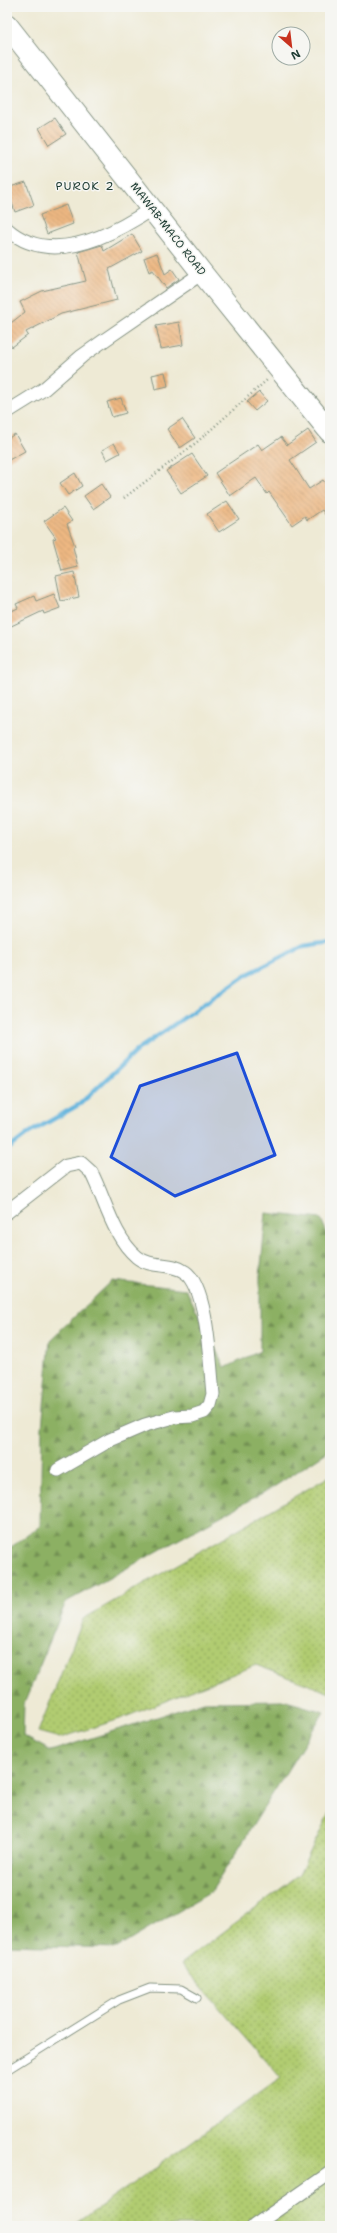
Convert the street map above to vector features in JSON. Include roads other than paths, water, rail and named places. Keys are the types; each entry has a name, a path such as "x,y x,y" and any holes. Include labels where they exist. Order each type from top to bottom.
{"main road":[{"name":"MAWAB-MACO ROAD","path":"7,25 151,209 330,432"}],"street":[{"path":"7,229 29,243 52,247 75,245 115,231 151,209"},
{"path":"7,412 44,389 82,356 202,273"},
{"path":"7,1212 66,1166 81,1163 91,1172 126,1246 138,1258 153,1265 171,1264 186,1272 196,1283 202,1303 213,1394 210,1405 204,1412 192,1416 174,1417 145,1425 110,1440 58,1470"},
{"path":"254,2226 330,2173"}],"lane":[{"path":"7,2070 119,2000 150,1988 180,1989 197,1998"}],"waterway":[{"path":"7,1150 29,1133 80,1104 137,1050 246,975 304,946 330,942"}],"district":[{"name":"PUROK 2","path":"85,186"}]}
